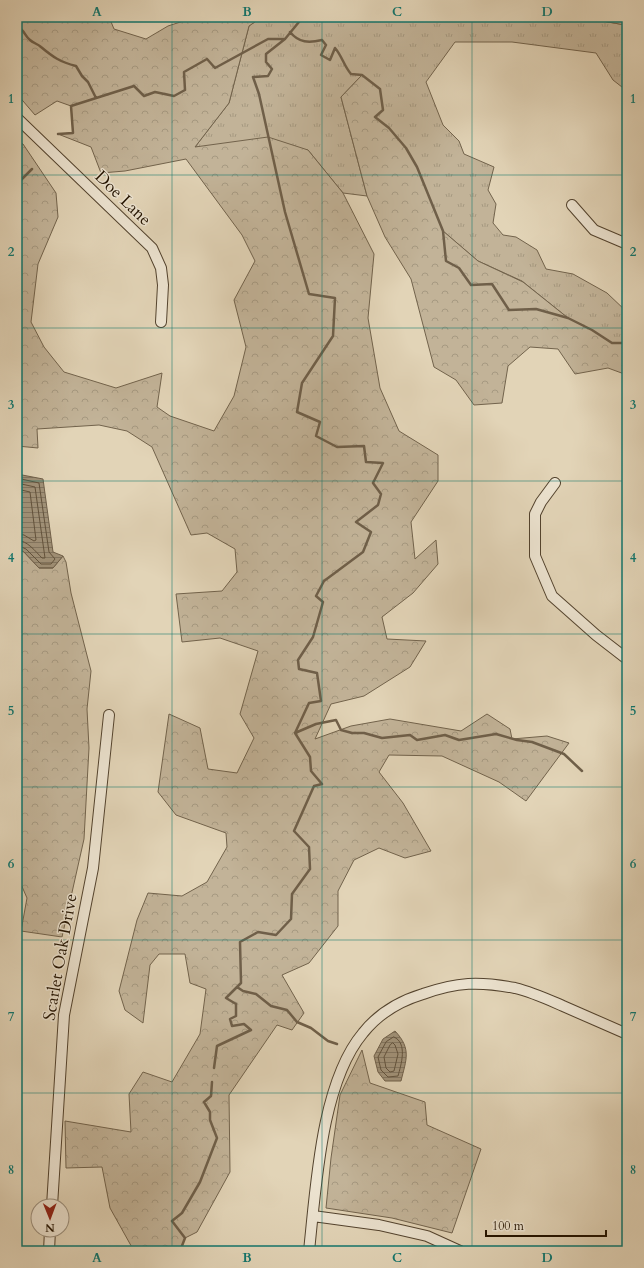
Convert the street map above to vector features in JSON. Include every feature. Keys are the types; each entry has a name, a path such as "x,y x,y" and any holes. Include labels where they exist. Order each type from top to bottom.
{"street":[{"name":"Doe Lane","path":"17,118 152,248 161,268 163,285 161,322"},
{"path":"572,205 594,230 627,244"},
{"path":"555,483 541,502 535,514 536,556 538,563 552,596 596,635 627,659"},
{"name":"Scarlet Oak Drive","path":"53,1198 64,1015 93,868 108,715"},
{"path":"309,1251 319,1165 327,1117 338,1079 348,1055 363,1033 381,1014 408,999 445,986 484,984 515,988 534,994 627,1034"},
{"path":"313,1216 379,1225 427,1236 460,1251"},
{"path":"49,1251 50,1238"}],"green space":[{"path":"17,17 109,17 114,29 146,39 168,26 196,17 262,17 249,26 229,103 195,147 268,137 308,150 343,193 374,254 368,318 380,388 399,431 438,455 438,481 411,522 415,559 436,540 438,564 413,593 382,617 387,639 426,641 410,667 364,696 331,704 315,739 351,726 390,719 461,731 487,714 510,729 512,739 547,736 569,743 526,801 499,782 442,756 389,755 379,772 403,803 431,851 405,858 379,848 354,860 338,891 338,926 309,963 282,975 304,1013 292,1030 277,1025 229,1095 230,1172 197,1232 185,1238 180,1251 134,1251 110,1208 102,1167 66,1168 65,1121 131,1132 129,1094 143,1072 172,1082 200,1034 206,989 190,983 185,954 159,954 150,965 143,1023 125,1010 119,991 137,920 148,893 182,896 207,882 227,847 226,833 176,815 158,792 169,714 200,728 208,769 237,773 254,738 240,714 258,651 220,638 182,642 176,594 222,591 237,572 235,549 207,533 191,535 152,447 127,431 99,425 37,429 38,448 17,446 17,142 23,144 56,193 58,217 38,264 31,322 44,347 64,372 116,388 162,373 157,407 170,416 214,431 234,396 246,347 234,300 255,261 242,235 186,159 125,171 101,173 91,147 58,134 73,133 71,106 57,101 35,115 17,94"},
{"path":"262,17 580,17 625,25 627,91 613,80 596,53 512,42 455,42 426,82 443,125 459,141 464,154 494,167 488,190 496,204 493,223 503,235 516,237 537,250 546,269 573,274 607,293 627,312 627,343 612,343 592,330 568,318 522,281 478,261 443,231 417,167 389,128 375,117 362,75 341,97 367,196 343,193 308,150 195,147 229,103 249,26"},
{"path":"580,17 627,17 627,52 625,25"},
{"path":"362,75 380,89 383,110 375,117 389,128 406,148 417,167 443,231 478,261 523,282 568,318 592,330 612,343 627,343 627,375 608,368 575,374 558,349 530,347 508,366 502,403 474,405 456,380 434,367 411,279 385,237 367,196 341,97"},
{"path":"17,548 24,552 39,568 53,568 63,556 66,562 71,593 91,671 87,709 89,748 84,839 62,937 21,931 27,898 20,882 17,884"},
{"path":"362,1050 370,1083 425,1102 427,1125 481,1149 452,1233 392,1218 326,1208 340,1095"}],"water":[{"path":"17,474 43,479 53,552 63,556 53,568 39,568 24,552 17,548"},
{"path":"395,1031 404,1043 406,1049 405,1067 401,1081 385,1081 378,1072 374,1056 383,1039"}],"waterway":[{"path":"58,134 73,133 71,106 134,86 144,96 155,92 174,96 185,90 184,72 207,59 215,68 268,39 285,39 303,17"},
{"path":"17,27 22,30 31,41 53,56 65,63 76,66 88,82 96,98"},
{"path":"290,32 293,36 304,41 313,42 322,40 326,45 321,55 330,60 335,48 351,74 362,75 380,89 383,110 375,117 389,128 406,148 417,167 443,231 446,261 459,268 471,285 492,284 509,310 536,309 568,318 592,330 612,343 627,343"},
{"path":"214,1068 217,1046 251,1030 244,1024 232,1026 230,1019 236,1016 236,1004 226,998 241,983 240,942 258,932 276,935 291,919 292,894 310,869 309,847 294,831 314,786 322,784 311,771 310,757 295,733 309,703 321,701 317,673 299,669 298,660 313,637 323,602 316,596 324,581 363,552 371,532 356,522 378,505 381,494 373,483 383,463 366,462 364,446 337,447 316,436 320,422 297,412 302,383 333,336 335,298 309,294 285,212 259,94 253,77 268,76 272,69 266,62 266,54 285,39"},
{"path":"17,184 32,169"},
{"path":"295,733 316,724 336,720 341,730 352,733 364,733 382,738 410,735 417,740 445,735 459,740 496,734 517,740 532,742 564,754 582,771"},
{"path":"237,987 243,991 256,994 271,1006 287,1010 297,1022 311,1028 328,1041 337,1044"},
{"path":"180,1251 185,1238 172,1221 182,1213 200,1182 217,1138 210,1120 210,1112 204,1102 211,1096 212,1082"}]}
